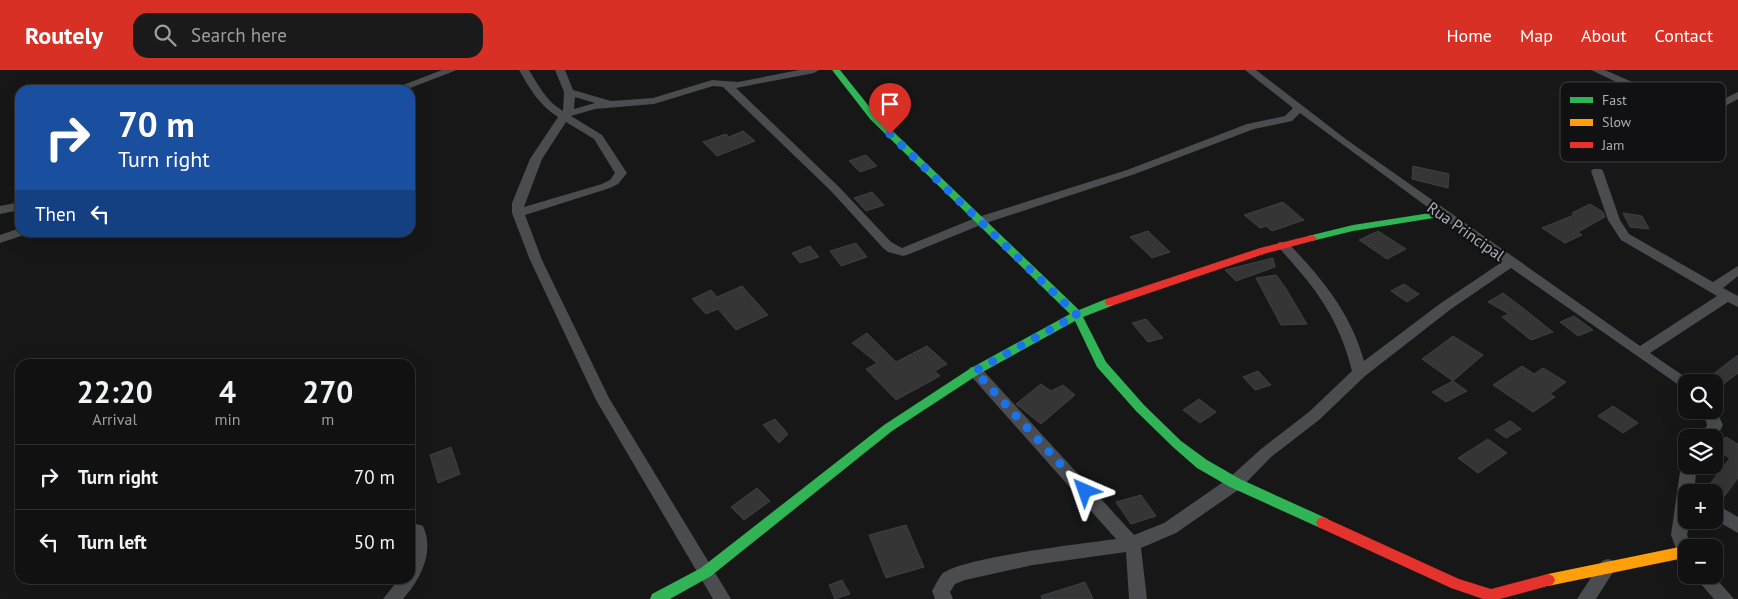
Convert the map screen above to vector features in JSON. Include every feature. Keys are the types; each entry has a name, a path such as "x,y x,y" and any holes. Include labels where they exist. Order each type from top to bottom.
{"street":[{"path":"409,85 452,70"},
{"path":"518,213 606,186 618,178 621,173 598,137 566,116 538,94 524,70"},
{"path":"560,70 570,92 571,102 566,116 554,128 536,159 518,203 518,213 536,260 603,400 722,599"},
{"path":"566,116 610,104 654,101 701,85 751,83 814,70"},
{"path":"836,70 873,117 1077,315 1101,364 1114,382 1177,444 1202,464 1235,483 1456,584 1493,597 1608,566 1678,554"},
{"name":"Rua Principal","path":"1250,70 1443,214 1678,378"},
{"path":"1596,70 1625,82"},
{"path":"727,85 835,189 892,249 904,252 979,221 1131,172 1251,126 1288,119 1299,108"},
{"path":"570,92 610,104"},
{"path":"1726,101 1738,95"},
{"path":"1596,172 1619,231 1631,240 1733,299 1641,352"},
{"path":"0,210 15,207"},
{"path":"657,599 706,572 888,428 975,371 1077,315 1165,281 1283,245 1353,228 1443,214"},
{"path":"0,239 15,234"},
{"path":"1283,245 1317,281 1337,309 1354,346 1360,372"},
{"path":"944,599 941,591 943,586 949,578 963,573 1033,558 1131,544 1170,528 1235,483 1266,454 1314,416 1360,372 1446,306 1510,262"},
{"path":"1714,288 1738,270"},
{"path":"975,371 1131,544 1134,552 1138,599"},
{"path":"1723,516 1738,526"},
{"path":"415,566 418,559 417,531"},
{"path":"1586,599 1608,566"},
{"path":"392,599 405,584"},
{"path":"1711,584 1725,599"}],"building":[{"path":"743,131 755,141 717,156 703,142 726,134 729,137"},
{"path":"866,155 877,166 860,172 849,161"},
{"path":"1413,166 1449,174 1448,188 1412,179"},
{"path":"872,192 884,205 866,211 854,198"},
{"path":"1283,202 1304,220 1272,231 1266,226 1260,228 1244,215"},
{"path":"1590,204 1603,212 1605,217 1578,232 1582,235 1565,243 1542,228 1574,215 1572,213"},
{"path":"1623,213 1642,216 1649,229 1630,227"},
{"path":"1148,231 1170,252 1152,258 1130,237"},
{"path":"1378,231 1406,249 1387,259 1359,240"},
{"path":"856,243 867,257 841,266 830,251"},
{"path":"810,246 819,257 800,263 792,253"},
{"path":"1273,258 1275,267 1236,281 1225,270"},
{"path":"1276,275 1307,324 1281,325 1256,278"},
{"path":"1404,284 1419,294 1407,302 1391,291"},
{"path":"742,286 768,315 736,330 718,309 706,314 692,299 711,290 717,297"},
{"path":"1503,293 1553,332 1531,340 1502,317 1509,314 1488,302"},
{"path":"1574,316 1593,330 1578,336 1560,322"},
{"path":"1146,319 1163,338 1148,342 1132,323"},
{"path":"867,333 896,362 927,346 947,364 935,371 940,376 896,400 866,369 877,363 852,343"},
{"path":"1453,336 1483,355 1453,381 1422,359"},
{"path":"1738,355 1738,373 1723,384 1723,374 1713,374"},
{"path":"1522,366 1534,374 1543,368 1566,382 1550,394 1555,397 1533,412 1493,385"},
{"path":"1258,371 1271,385 1255,390 1243,377"},
{"path":"1453,381 1467,391 1446,402 1432,392"},
{"path":"1041,384 1051,391 1063,385 1075,395 1041,424 1016,404"},
{"path":"1199,399 1216,412 1200,423 1183,410"},
{"path":"1613,406 1638,423 1623,433 1598,416"},
{"path":"775,419 788,434 779,443 763,425"},
{"path":"1510,421 1521,429 1506,438 1495,430"},
{"path":"1726,437 1738,444 1738,478 1723,498 1723,484 1710,484 1718,474 1723,474 1723,467 1730,458 1723,454 1723,441"},
{"path":"1488,439 1507,453 1478,473 1458,458"},
{"path":"451,447 460,474 438,483 430,455"},
{"path":"757,488 770,501 744,520 731,507"},
{"path":"1141,495 1156,516 1131,524 1116,502"},
{"path":"906,525 924,567 886,578 869,535"},
{"path":"842,580 850,594 835,599 829,585"},
{"path":"1085,582 1093,599 1042,599 1041,596"}],"traffic: fast":[{"path":"836,70 873,117 1077,315 1101,364 1140,408 1177,444 1202,464 1235,483 1323,523"},
{"path":"1312,238 1353,228 1443,214"},
{"path":"657,599 706,572 888,428 975,371 1077,315 1110,302"}],"traffic: slow":[{"path":"1548,580 1678,553"}],"traffic: jam":[{"path":"1110,302 1264,250 1312,238"},
{"path":"1323,523 1456,584 1491,595 1548,580"}],"route":[{"path":"890,134 1077,315 975,371 1085,491"}]}
